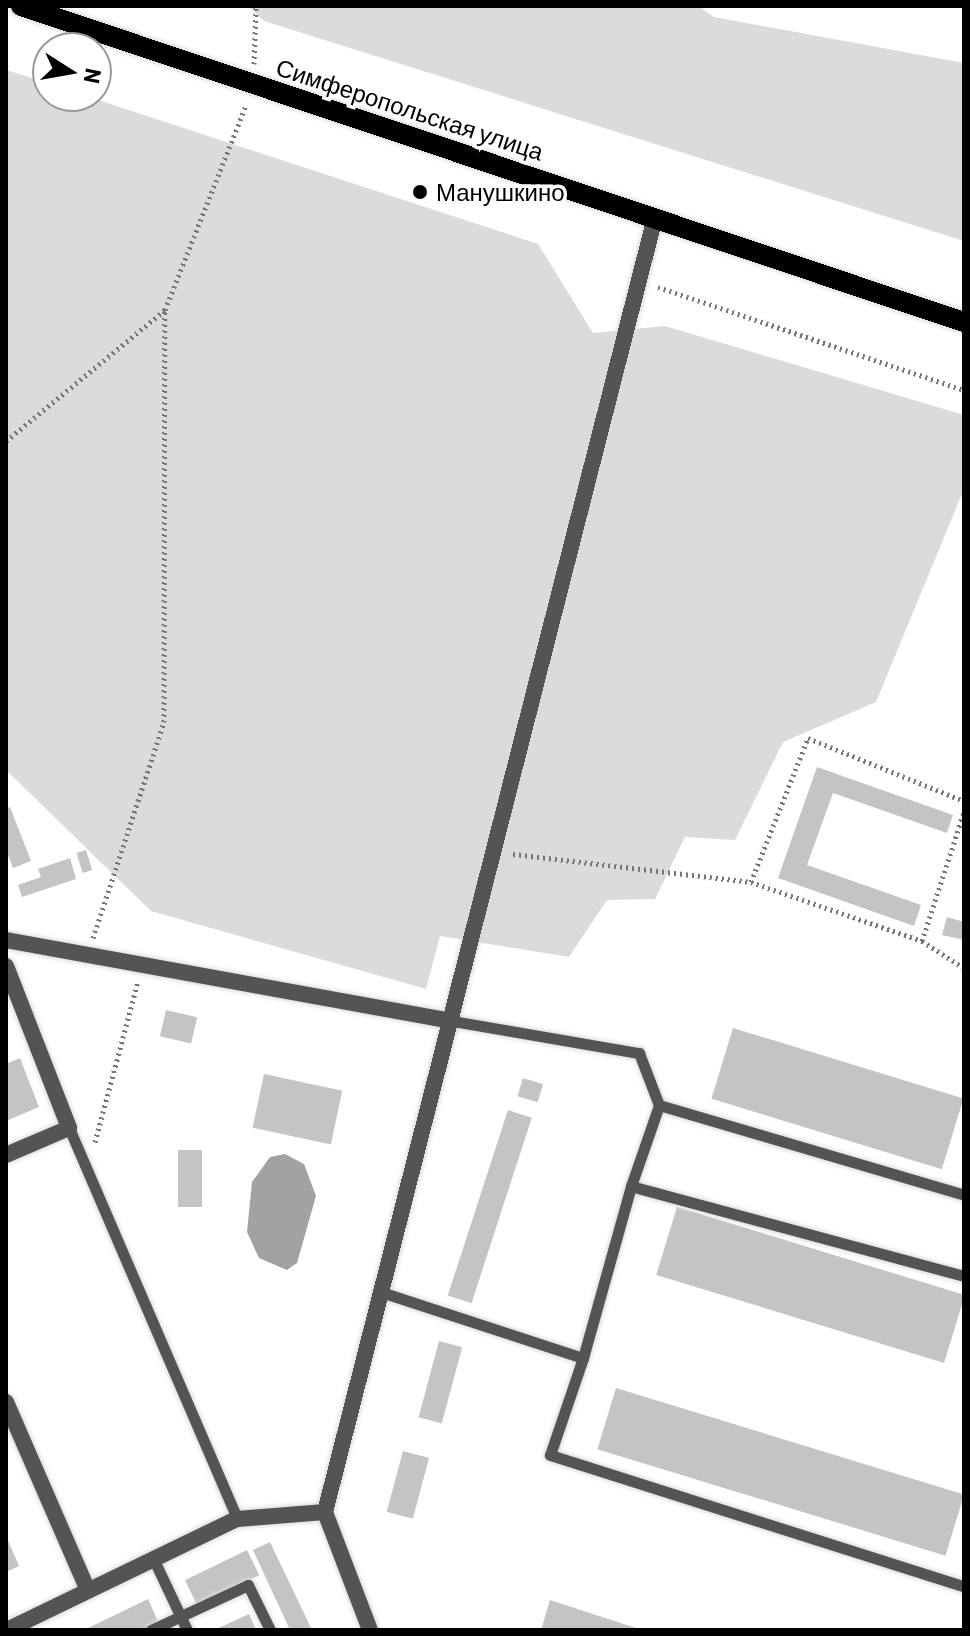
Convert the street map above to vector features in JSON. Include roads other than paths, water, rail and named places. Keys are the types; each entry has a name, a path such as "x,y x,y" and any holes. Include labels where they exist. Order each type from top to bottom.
{"main road":[{"name":"Симферопольская улица","path":"21,6 964,322"}],"street":[{"path":"370,1630 325,1512 384,1293 655,217"},
{"path":"6,940 453,1021"},
{"path":"6,966 69,1128 6,1155"},
{"path":"6,1402 87,1588"},
{"path":"7,1630 87,1588 237,1519 325,1512"}],"lane":[{"path":"453,1021 639,1053 659,1105 631,1186 583,1358 550,1455 964,1586"},
{"path":"659,1105 964,1195"},
{"path":"69,1128 237,1519"},
{"path":"631,1186 964,1276"},
{"path":"384,1293 583,1358"},
{"path":"153,1558 187,1630"},
{"path":"151,1630 248,1585 270,1630"}],"place":[{"name":"Манушкино","path":"420,192"}]}
